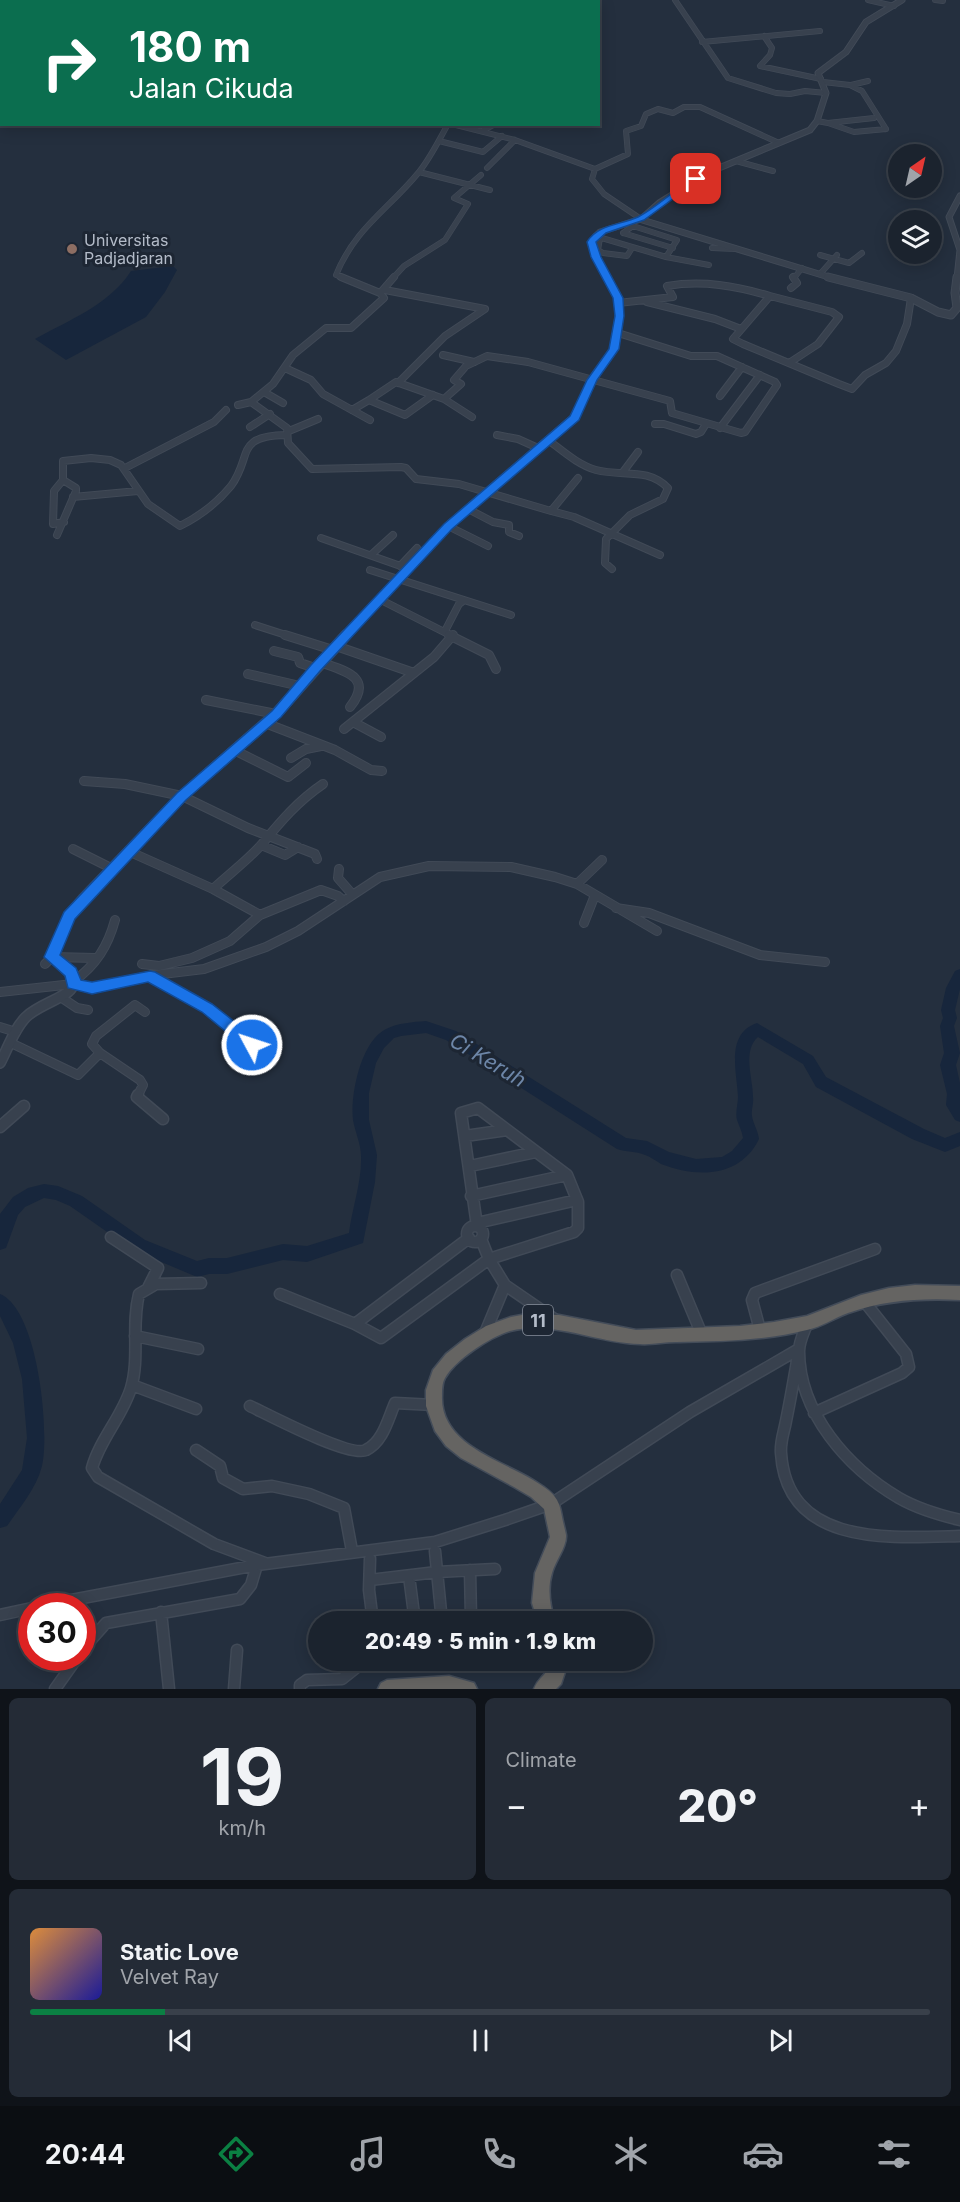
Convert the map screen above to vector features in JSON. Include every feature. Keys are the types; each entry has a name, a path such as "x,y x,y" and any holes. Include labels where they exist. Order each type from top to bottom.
{"highway":[{"name":"11","path":"552,1504 531,1487 491,1468 456,1445 439,1425 434,1405 438,1375 453,1359 485,1333 511,1324 537,1320 558,1321 634,1337 702,1335 807,1324 864,1301 903,1291 960,1293"},
{"path":"544,1611 542,1603 543,1573 558,1537 552,1504"},
{"path":"543,1689 555,1678 557,1671"},
{"path":"387,1689 449,1685 468,1689"}],"street":[{"path":"675,0 728,78 786,94 805,91 825,93"},
{"path":"868,0 894,6"},
{"path":"48,960 69,916 111,868 182,796 276,714 318,665 448,526 575,417 592,380 614,349 618,333 617,296 596,257 592,243 597,237 603,231 640,219 696,179 808,131 817,121 825,93 818,73 846,52 866,22 902,0"},
{"path":"935,0 943,1"},
{"path":"702,42 820,31"},
{"path":"764,36 772,48 767,59 760,66 822,81 848,83 866,95 871,102 874,118 886,130 854,132 817,121"},
{"path":"851,85 868,81"},
{"path":"459,126 515,140 595,169 628,153 626,131 642,126 644,116 658,110 673,113 684,107 700,107 779,143"},
{"path":"828,123 874,118"},
{"path":"398,383 445,336 485,309 383,291 336,275 339,265 363,226 419,172 449,126"},
{"path":"482,131 491,126"},
{"path":"439,141 483,152 502,136"},
{"path":"487,168 515,140"},
{"path":"736,161 773,171"},
{"path":"595,169 592,179 595,186 640,219 839,281 911,298 947,315 954,314 957,308 955,286 960,250 949,217 960,196"},
{"path":"419,172 490,190"},
{"path":"237,405 251,402 264,392 280,377 296,353 326,328 346,330 381,302 384,298 383,291 404,266 445,240 468,204 454,198 481,175"},
{"path":"666,257 673,248 677,242 674,238 633,226 623,232 673,248"},
{"path":"597,237 666,257 709,265"},
{"path":"597,237 598,250 603,253 627,256 632,248"},
{"path":"712,248 735,249"},
{"path":"820,255 852,263 862,253"},
{"path":"820,274 835,258"},
{"path":"791,288 797,283 793,277 802,268"},
{"path":"680,309 667,286 702,283 732,286 832,312 839,317 818,344 789,363"},
{"path":"770,296 733,339 848,388 855,388 864,376 885,364 898,349 911,308 911,298"},
{"path":"618,303 673,297"},
{"path":"640,301 680,309 741,329"},
{"path":"444,399 461,384 453,380 456,375 488,353 670,400 669,411 672,413 736,433 745,432 777,385 775,382 717,356 691,356 618,333"},
{"path":"443,355 474,362"},
{"path":"720,396 742,367"},
{"path":"285,368 310,380 323,394 370,420"},
{"path":"720,428 760,375"},
{"path":"352,410 392,383 398,383 444,399 472,417"},
{"path":"264,392 283,403"},
{"path":"369,400 405,415 433,395"},
{"path":"251,402 270,414 287,433 291,447 312,469 406,468 416,479 459,484 564,513 660,555"},
{"path":"125,468 214,422 226,410"},
{"path":"250,428 270,414"},
{"path":"64,522 53,524 54,491 63,480 63,461 91,458 110,460 125,468 148,504 177,526 182,526 224,496 238,475 244,453 252,442 267,435 287,433 318,419"},
{"path":"655,424 664,424 696,434 700,433 706,424"},
{"path":"497,435 520,440 538,448"},
{"path":"549,440 595,470 641,472 658,478 668,488 668,493 655,504 634,513 612,533 604,544 605,563 612,569"},
{"path":"623,472 638,452"},
{"path":"354,460 362,468"},
{"path":"551,511 578,478"},
{"path":"57,535 76,488 63,480"},
{"path":"73,497 138,491"},
{"path":"468,509 493,522 509,525 509,532 519,536"},
{"path":"448,526 488,546"},
{"path":"371,555 393,535"},
{"path":"321,538 409,569"},
{"path":"400,566 417,548"},
{"path":"370,570 511,615"},
{"path":"381,600 489,655 496,669"},
{"path":"344,729 434,657 449,633 459,604 463,601"},
{"path":"255,625 414,674"},
{"path":"274,651 298,657 300,663 347,671 358,681 361,689 359,698 350,707"},
{"path":"248,674 300,686"},
{"path":"206,700 276,714"},
{"path":"353,722 381,737"},
{"path":"265,723 323,745 372,772 382,771"},
{"path":"291,758 306,749 323,745"},
{"path":"234,750 288,777 306,763"},
{"path":"84,781 125,784 182,796 315,854 317,859"},
{"path":"213,889 261,845 304,797 323,784"},
{"path":"261,845 285,855 298,847"},
{"path":"72,849 111,868"},
{"path":"128,851 213,889 260,915"},
{"path":"577,884 602,860"},
{"path":"0,992 73,983 92,988 150,976 204,969 266,947 298,931 380,877 429,866 511,867 577,884 614,908 657,931"},
{"path":"339,869 338,878 352,894"},
{"path":"142,964 159,966 192,958 230,941 260,915 321,890 338,896 344,901"},
{"path":"584,923 596,895"},
{"path":"614,908 630,907 761,956 825,962"},
{"path":"0,1063 25,1018 34,1011 62,998 73,983 97,962 104,952 115,920"},
{"path":"48,960 95,958"},
{"path":"48,960 70,972 73,983"},
{"path":"150,976 207,1008 252,1045"},
{"path":"62,998 77,1008 88,1010"},
{"path":"145,1012 135,1005 132,1006 96,1036 92,1044 100,1053 140,1080 143,1084 137,1097 163,1119"},
{"path":"0,1027 16,1032"},
{"path":"11,1042 78,1075 100,1053"},
{"path":"0,1127 24,1107"},
{"path":"280,1294 355,1324 381,1338 386,1337 489,1259 574,1232 578,1228 577,1200 567,1175 478,1108 461,1113 470,1166 471,1196 477,1225 483,1232 481,1239 489,1259 505,1285 558,1321"},
{"path":"465,1136 507,1130"},
{"path":"470,1166 536,1152"},
{"path":"471,1196 567,1175"},
{"path":"469,1238 468,1231 477,1225 577,1200"},
{"path":"111,1237 158,1268 148,1288"},
{"path":"469,1238 473,1241 481,1239"},
{"path":"355,1324 469,1238"},
{"path":"760,1330 752,1300 755,1293 875,1249"},
{"path":"677,1275 702,1335"},
{"path":"201,1282 169,1283 148,1288 139,1294 135,1306 135,1360 132,1386 120,1415 94,1457 92,1468 98,1477 214,1544 269,1564"},
{"path":"485,1333 505,1285"},
{"path":"814,1413 859,1390 891,1378 909,1367 906,1354 864,1301"},
{"path":"807,1324 799,1349 781,1450 784,1483 791,1498 803,1510 831,1527 879,1538 960,1536"},
{"path":"135,1336 198,1348"},
{"path":"799,1349 803,1377 814,1413 847,1457 868,1478 900,1499 929,1512 960,1520"},
{"path":"96,1595 257,1565 435,1542 552,1504 690,1412 799,1349"},
{"path":"132,1386 196,1409"},
{"path":"250,1406 330,1443 356,1452 366,1450 379,1439 395,1402 434,1405"},
{"path":"196,1450 220,1466 223,1478 243,1490 272,1486 309,1494 344,1508 352,1551"},
{"path":"435,1551 441,1611"},
{"path":"370,1559 369,1590 372,1611"},
{"path":"96,1632 106,1623 240,1599 251,1585 257,1565"},
{"path":"370,1580 437,1572 495,1569"},
{"path":"470,1570 471,1611"},
{"path":"409,1576 414,1611"},
{"path":"0,1615 18,1611"},
{"path":"161,1612 169,1689"},
{"path":"234,1689 237,1650"},
{"path":"55,1689 68,1671"},
{"path":"300,1689 300,1685 307,1680 342,1679 352,1671"}],"water":[{"path":"173,266 177,270 165,292 146,317 66,360 35,339 100,302 122,283 131,271"}],"waterway":[{"name":"Ci Keruh","path":"960,975 953,988 947,1026 952,1053 948,1065 955,1094 954,1105 960,1115"},
{"name":"Ci Keruh","path":"0,1243 5,1231 6,1219 12,1210 19,1202 34,1193 44,1191 58,1193 76,1201 139,1245 197,1269 227,1266 283,1252 307,1254 357,1238 367,1182 369,1155 361,1120 361,1093 369,1063 379,1044 389,1034 400,1030 426,1027 451,1035 623,1144 647,1148 665,1158 696,1166 724,1164 738,1156 751,1139 749,1127 744,1119 746,1100 742,1053 744,1044 757,1029 808,1060 821,1082 918,1134 945,1145 960,1139"},
{"name":"Ci Keruh","path":"0,1302 15,1325 27,1360 34,1399 36,1438 35,1455 29,1476 0,1519"}],"place":[{"name":"Universitas Padjadjaran","path":"72,249"}],"route":[{"path":"252,1045 207,1008 150,976 92,988 73,984 74,978 70,972 52,957 69,916 182,796 276,714 315,668 448,526 575,417 592,380 614,349 618,333 618,298 596,257 592,245 595,236 603,231 641,219 659,203 696,179"}]}
